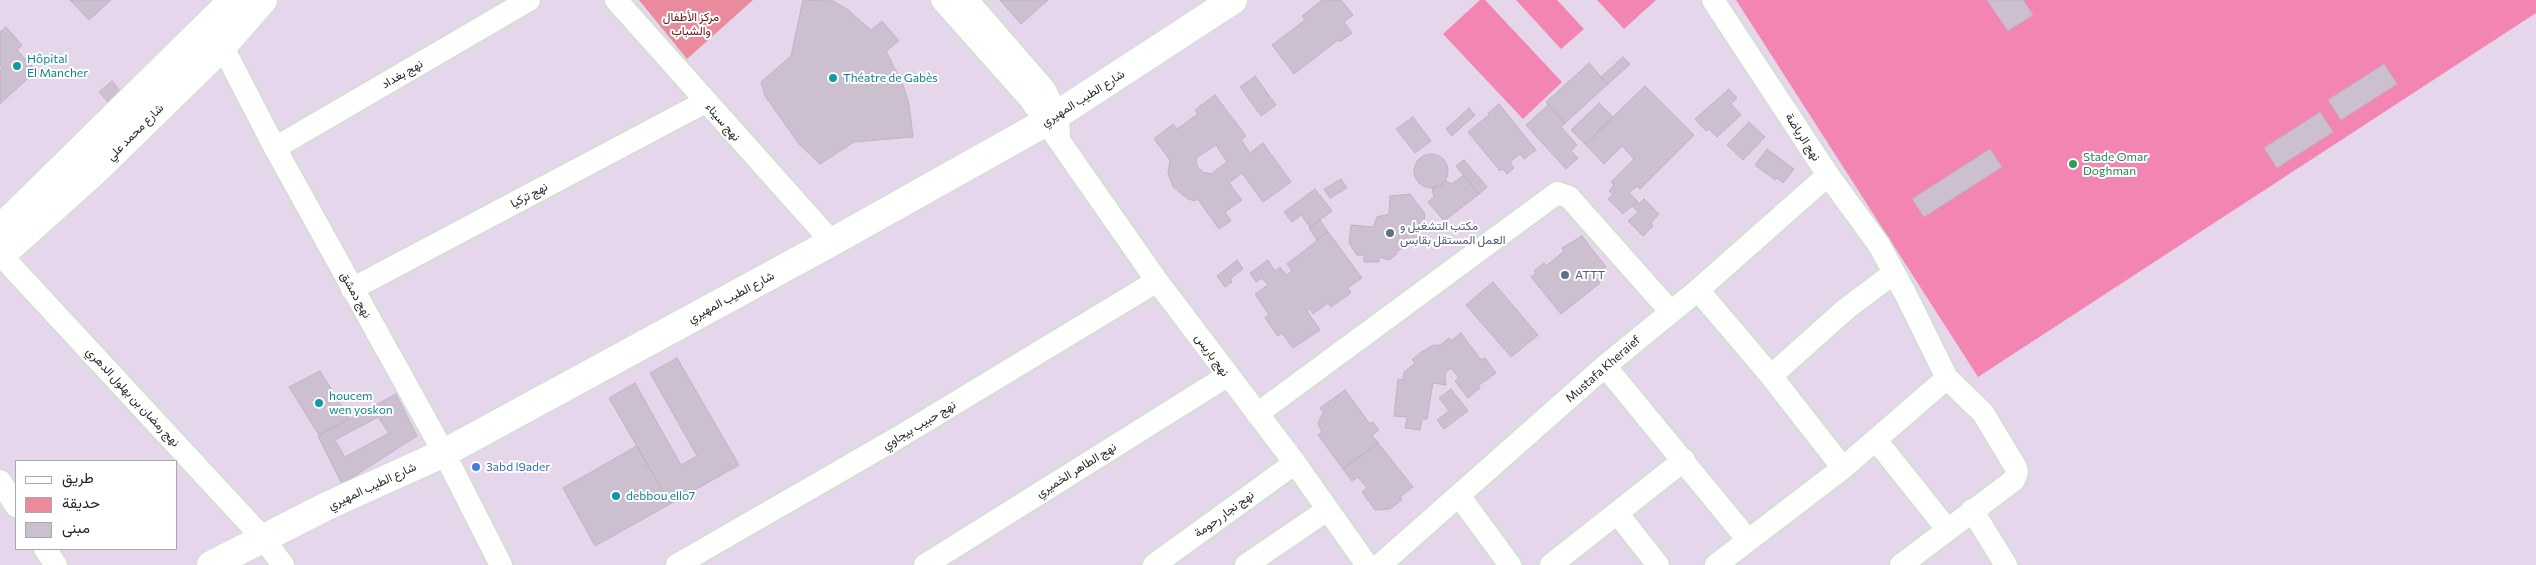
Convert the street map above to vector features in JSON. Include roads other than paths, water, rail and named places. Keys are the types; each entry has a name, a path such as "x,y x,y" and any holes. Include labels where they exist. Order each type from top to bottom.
{"street":[{"name":"شارع محمد علي","path":"217,35 233,0"},
{"name":"شارع محمد علي","path":"0,249 217,35 263,0"},
{"name":"نهج بغداد","path":"275,148 529,0"},
{"name":"نهج سيناء","path":"616,0 705,102 832,242"},
{"name":"نهج باريس","path":"942,0 1054,127 1157,280 1227,376 1295,463 1366,565"},
{"name":"نهج باريس","path":"967,0 1045,90 1054,127"},
{"name":"نهج الرياضة","path":"1713,0 1828,175 1879,245 1947,378 1982,413 2011,458 2017,472 2014,480 1972,510"},
{"name":"شارع الطيب المهيري","path":"212,565 263,538 444,453 832,242 1054,127 1222,4"},
{"name":"نهج دمشق","path":"217,35 275,148 444,453 501,565"},
{"name":"نهج تركيا","path":"352,289 705,102"},
{"name":"Mustafa Kheraief","path":"1380,565 1460,497 1605,366 1698,290 1828,175"},
{"path":"1257,414 1557,193 1569,197 1671,312"},
{"name":"نهج رمضان بن بهلول الدهري","path":"0,249 263,538 283,565"},
{"path":"1771,376 1846,309 1894,273"},
{"name":"نهج حبيب بيجاوي","path":"677,565 899,437 1157,280"},
{"path":"1698,290 1771,376 1843,468"},
{"path":"1605,366 1748,540"},
{"name":"نهج الطاهر الخميري","path":"925,565 1227,376"},
{"path":"1716,565 1843,468 1947,378"},
{"path":"1876,440 1947,529"},
{"path":"1551,565 1684,460"},
{"name":"نهج نجار رحومة","path":"1154,565 1295,463"},
{"path":"0,481 15,504"},
{"path":"1460,497 1510,565"},
{"path":"1246,565 1327,510"},
{"path":"1901,565 1972,510 2006,565"},
{"path":"1618,512 1658,565"},
{"path":"46,550 56,565"}],"place":[{"name":"Hôpital El Mancher","path":"17,66"},
{"name":"Théatre de Gabès","path":"833,78"},
{"name":"Stade Omar Doghman","path":"2073,164"},
{"name":"مكتب التشغيل و العمل المستقل بقابس","path":"1390,233"},
{"name":"ATTT","path":"1565,275"},
{"name":"houcem wen yoskon","path":"319,403"},
{"name":"3abd l9ader","path":"476,467"},
{"name":"debbou ello7","path":"616,496"}],"park label":[{"name":"مركز الأطفال والشباب","path":"691,24"}]}
